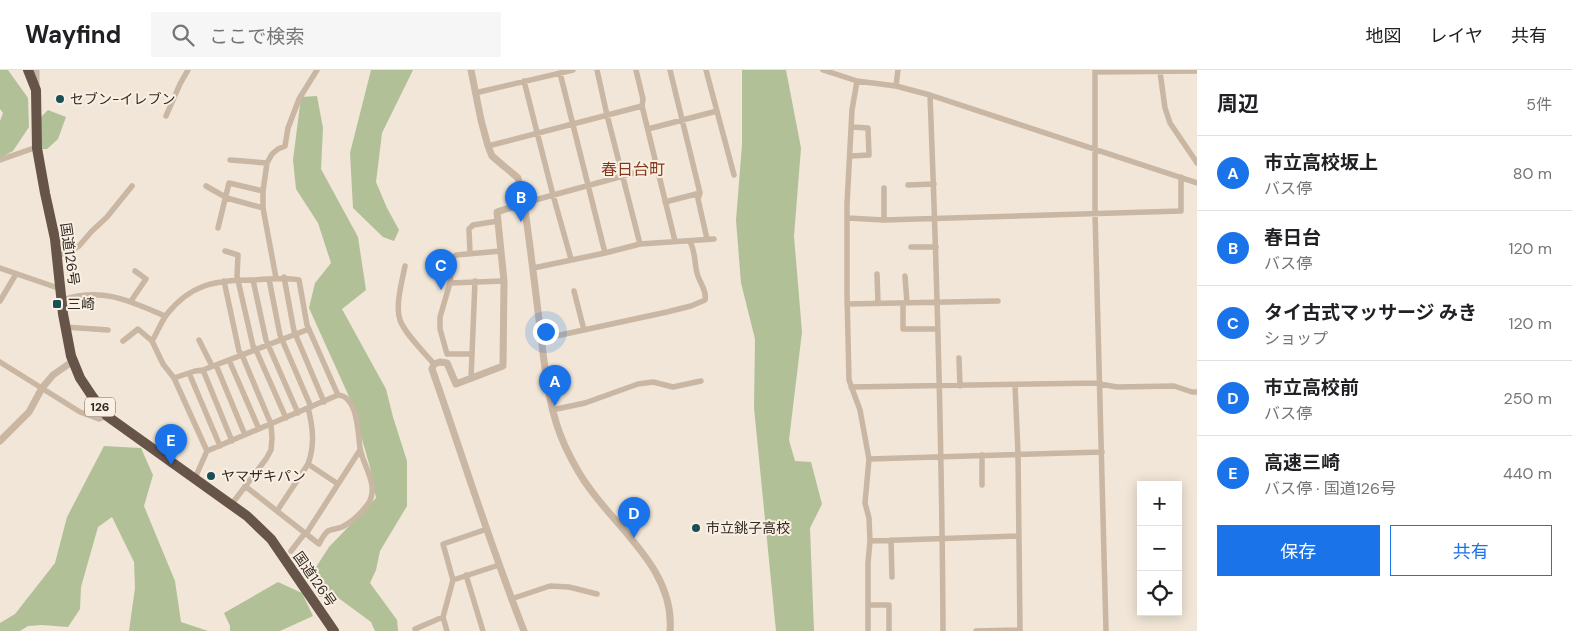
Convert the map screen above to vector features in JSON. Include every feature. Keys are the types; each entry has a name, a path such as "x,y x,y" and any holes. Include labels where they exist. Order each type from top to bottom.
{"highway":[{"name":"国道126号","path":"28,70 36,90 37,147 58,254 65,328 73,361 80,378 107,416 255,522 271,540 334,631"}],"street":[{"path":"36,70 36,90"},
{"path":"166,116 188,70"},
{"path":"277,511 308,464 313,443 309,408 280,335 262,208 263,191 267,164 272,154 284,146 298,99 317,70"},
{"path":"471,70 488,146 492,156 518,178 524,203 552,410 575,467 590,489 651,565 660,580 670,609 670,631"},
{"path":"475,93 573,70"},
{"path":"598,70 607,115 640,244"},
{"path":"636,70 643,99 642,106 675,242"},
{"path":"670,70 700,193 698,199 707,239"},
{"path":"706,70 734,175"},
{"path":"823,70 857,81 896,86 930,95 1197,183"},
{"path":"896,86 898,70"},
{"path":"1106,631 1095,214 1095,71 1197,71"},
{"path":"1160,72 1165,108 1170,123 1197,163"},
{"path":"560,73 605,253"},
{"path":"524,81 571,260"},
{"path":"857,81 852,110 847,218 847,304 849,380 856,394 869,459 866,503 870,541 868,563 868,631"},
{"path":"930,95 936,246 943,631"},
{"path":"488,146 642,106"},
{"path":"648,129 717,111"},
{"path":"850,156 869,155 868,128 852,127"},
{"path":"0,160 37,147"},
{"path":"1188,149 1197,148"},
{"path":"230,160 267,164"},
{"path":"434,364 440,362 447,363 456,384 503,366 504,281 497,212 656,167"},
{"path":"847,218 884,220 935,219 1181,211 1181,177"},
{"path":"218,228 229,184 263,191"},
{"path":"908,185 934,184"},
{"path":"58,254 65,254 79,246 108,217 132,186"},
{"path":"206,186 226,198 262,208"},
{"path":"884,188 884,220"},
{"path":"665,202 700,193"},
{"path":"470,253 469,229 473,225 498,221"},
{"path":"533,268 640,244 714,239"},
{"path":"542,339 667,312 691,306 705,300 706,295 697,273 695,251 690,241"},
{"path":"911,247 936,246"},
{"path":"225,251 238,254 237,276 253,346 286,418"},
{"path":"472,354 447,354 440,329 440,317 450,283 452,258 456,255 470,253 501,251"},
{"path":"404,266 398,304 400,320 434,364"},
{"path":"0,268 61,289"},
{"path":"131,301 146,279 135,271"},
{"path":"0,300 16,274"},
{"path":"877,274 878,303"},
{"path":"905,276 903,329 937,329"},
{"path":"284,277 294,330 324,402"},
{"path":"152,341 166,316 186,294 205,285 224,280 284,277 298,280 309,329 338,396"},
{"path":"224,280 239,351 271,424 271,450 232,505"},
{"path":"253,280 268,345 298,413"},
{"path":"450,283 504,281"},
{"path":"471,379 475,282"},
{"path":"574,291 584,330"},
{"path":"62,300 77,295 90,294 118,296 166,316"},
{"path":"847,304 998,301"},
{"path":"65,328 108,330"},
{"path":"123,341 138,329 152,341 163,364 174,378 207,451"},
{"path":"174,378 203,370 309,329"},
{"path":"199,340 214,365 245,435"},
{"path":"959,358 960,386"},
{"path":"229,360 259,429"},
{"path":"0,441 29,412 42,388 60,369 73,361"},
{"path":"0,362 80,412 99,419 107,416"},
{"path":"434,364 432,370 499,565 524,631"},
{"path":"203,370 232,441"},
{"path":"188,373 220,446"},
{"path":"552,410 584,404 638,384 653,382 673,386 701,381"},
{"path":"851,387 1100,384 1117,387 1174,386 1197,392"},
{"path":"976,631 1020,630 1018,453 1015,385"},
{"path":"195,478 207,451 338,396 341,395 346,398 353,410 359,432 360,450 371,478 371,497 355,518 344,526 328,530 319,544 245,486"},
{"path":"291,551 306,534 360,450"},
{"path":"869,459 1018,453 1102,452"},
{"path":"982,455 982,486"},
{"path":"308,464 338,484"},
{"path":"447,631 443,617 453,580 442,544 487,529"},
{"path":"870,541 1019,536"},
{"path":"891,540 892,577"},
{"path":"453,580 499,565"},
{"path":"466,575 483,631"},
{"path":"511,599 550,586 569,587 597,594"},
{"path":"869,605 889,605 889,631"},
{"path":"416,631 415,629 443,617"}],"green space":[{"path":"0,70 8,70 28,98 29,127 13,151 0,158 0,121 3,113 0,109"},
{"path":"371,70 413,70 382,133 376,182 399,230 394,241 383,237 353,208 350,153"},
{"path":"742,70 786,70 801,148 794,236 802,332 789,440 795,461 811,462 822,504 810,528 814,631 776,631 754,408 755,339 741,283 736,220 742,145"},
{"path":"317,96 323,128 321,169 358,237 366,290 342,309 386,389 407,461 407,506 380,551 376,570 370,583 397,620 398,631 375,631 371,622 337,597 319,597 309,578 329,547 376,498 370,467 351,401 309,308 315,283 331,263 318,223 296,189 293,160 301,97"},
{"path":"48,110 66,117 58,139 47,149 41,149 40,118"},
{"path":"104,446 141,448 153,475 144,506 175,581 181,622 208,631 129,631 135,588 134,562 112,517 98,527 81,587 80,609 68,627 42,625 28,626 20,631 0,631 0,623 15,614 55,563 67,517"},
{"path":"278,582 302,593 313,616 280,631 230,631 230,626 224,613"}],"place":[{"name":"セブン-イレブン","path":"60,99"},
{"name":"春日台","path":"521,222"},
{"name":"タイ古式マッサージ みき","path":"441,290"},
{"name":"三崎","path":"57,304"},
{"name":"市立高校坂上","path":"555,406"},
{"name":"高速三崎","path":"171,465"},
{"name":"ヤマザキパン","path":"211,476"},
{"name":"市立銚子高校","path":"696,528"},
{"name":"市立高校前","path":"634,538"}],"district":[{"name":"春日台町","path":"633,169"}]}
